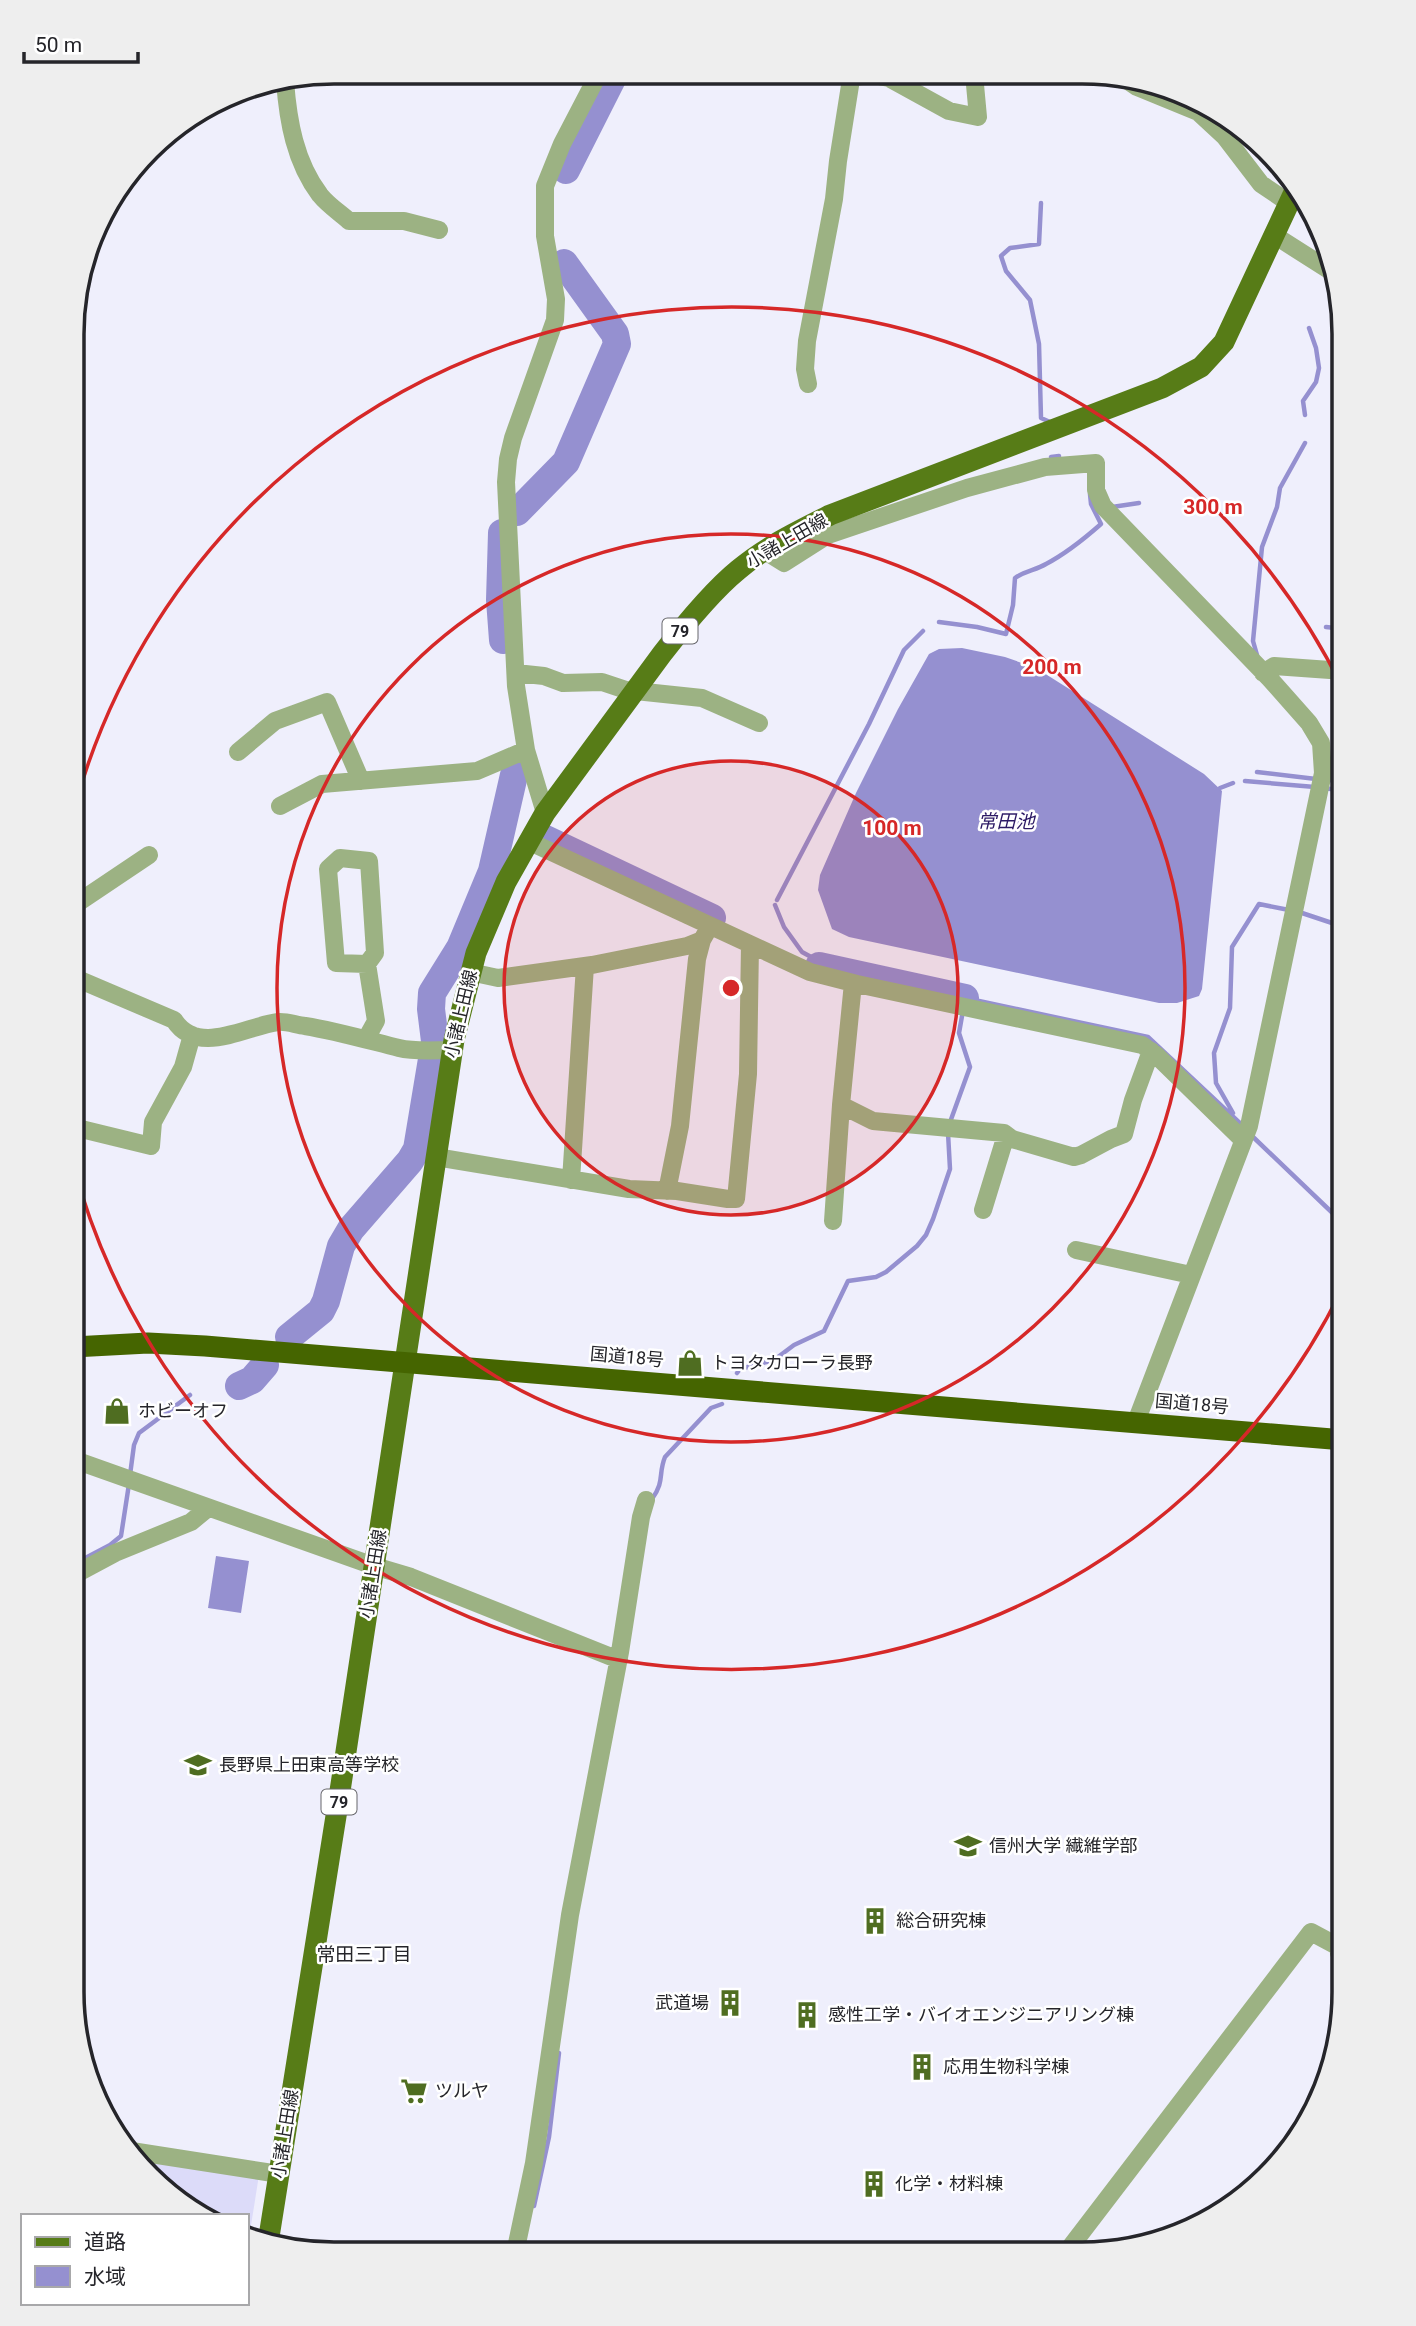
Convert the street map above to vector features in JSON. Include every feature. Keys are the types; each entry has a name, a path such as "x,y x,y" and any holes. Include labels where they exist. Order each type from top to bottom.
{"highway":[{"name":"国道18号","path":"84,1346 148,1343 407,1361 1332,1439"}],"main road":[{"name":"小諸上田線","path":"270,2233 407,1361 452,1050 470,972 506,882 545,813 677,634 725,582 765,551 830,515 1162,388 1191,374 1209,360 1224,342 1291,197"}],"street":[{"path":"808,384 806,349 832,210 850,84"},
{"path":"901,84 949,111 978,117 975,84"},
{"path":"545,813 526,750 516,686 506,482 513,438 555,320 556,299 545,236 545,186 562,144 593,85"},
{"path":"286,89 288,123 301,162 321,196 349,221 404,221 439,230"},
{"path":"1199,113 1225,137 1261,184 1288,192"},
{"path":"1274,235 1322,266"},
{"path":"765,551 784,562 828,534 967,488 1045,467 1096,463 1096,490 1102,506 1263,673 1315,731 1322,746 1323,773 1246,1133 1136,1422"},
{"path":"1263,673 1277,666 1332,670"},
{"path":"516,673 563,683 602,682 635,691 702,698 759,723"},
{"path":"237,752 275,721 327,702 361,781"},
{"path":"281,806 322,784 477,771 526,750"},
{"path":"528,841 706,933 750,945 803,969 853,983 1135,1043 1151,1051 1246,1133"},
{"path":"84,899 149,855"},
{"path":"366,1039 376,1021 368,964 375,953 369,861 340,858 328,869 336,963 368,964"},
{"path":"470,972 498,978 585,966 687,946 706,933"},
{"path":"667,1191 680,1126 697,959 706,933"},
{"path":"436,1157 640,1190 735,1199 748,1074 750,945"},
{"path":"571,1180 585,966"},
{"path":"84,981 174,1020 181,1030 192,1035 212,1038 233,1035 280,1022 403,1049 452,1050"},
{"path":"833,1221 853,983"},
{"path":"84,1130 151,1146 153,1122 183,1067 192,1035"},
{"path":"841,1105 873,1121 1006,1135 1074,1157 1122,1136 1127,1129 1133,1100 1151,1051"},
{"path":"983,1210 1006,1135"},
{"path":"1076,1250 1191,1275"},
{"path":"84,1463 411,1577 619,1660"},
{"path":"517,2242 534,2163 570,1915 641,1553 646,1500"},
{"path":"84,1570 115,1553 191,1522 208,1508"},
{"path":"1074,2242 1311,1932 1332,1943"},
{"path":"143,2153 278,2174"}],"shaded area":[{"path":"147,2159 259,2175 251,2228 248,2227 248,2214 219,2214 209,2209 169,2180"}],"water":[{"name":"常田池","path":"962,648 1005,657 1036,668 1204,774 1222,791 1202,989 1199,996 1177,1003 1159,1003 849,937 832,929 818,890 820,875 856,793 929,654 939,649"},
{"path":"216,1556 249,1561 241,1613 208,1608"}],"waterway":[{"path":"566,170 609,85"},
{"path":"1041,203 1039,244 1010,248 1001,256 1006,271 1030,300 1039,344 1041,418 1050,422"},
{"path":"517,512 566,462 617,344 615,334 564,263"},
{"path":"1305,415 1303,401 1316,382 1319,368 1309,328"},
{"path":"1257,655 1253,641 1262,547 1277,507 1280,488 1305,443"},
{"path":"1051,457 1059,456"},
{"path":"939,622 1006,634 1013,605 1015,578 1061,555 1101,524 1091,504 1090,494"},
{"path":"1112,507 1139,503"},
{"path":"502,533 500,600 503,640"},
{"path":"1326,627 1332,628"},
{"path":"777,900 869,724 904,650 923,631"},
{"path":"1257,772 1316,779"},
{"path":"289,1337 321,1311 341,1246 351,1229 410,1161 417,1149 435,1041 432,993 460,948 492,871 514,775"},
{"path":"1328,780 1332,780"},
{"path":"1245,781 1315,787"},
{"path":"1220,788 1233,783"},
{"path":"1324,788 1332,789"},
{"path":"541,837 712,918"},
{"path":"1233,1113 1216,1083 1214,1053 1230,1008 1232,947 1259,904 1289,910"},
{"path":"775,905 784,927 802,952 835,970"},
{"path":"1299,912 1332,923"},
{"path":"819,966 965,998"},
{"path":"965,998 1148,1037 1243,1126"},
{"path":"949,1125 970,1067 959,1033 962,1016"},
{"path":"737,1373 740,1369 774,1360 794,1345 824,1331 848,1281 876,1277 886,1272 917,1246 926,1235 933,1219 950,1169 948,1133"},
{"path":"1251,1135 1332,1213"},
{"path":"239,1386 252,1380 265,1365"},
{"path":"130,1475 134,1445 139,1433 190,1395"},
{"path":"652,1499 659,1487 665,1457 711,1408 722,1404"},
{"path":"84,1559 121,1536 129,1484"},
{"path":"534,2206 549,2137 559,2053"}],"place":[{"name":"トヨタカローラ長野","path":"690,1363"},
{"name":"ホビーオフ","path":"117,1411"},
{"name":"長野県上田東高等学校","path":"198,1765"},
{"name":"信州大学 繊維学部","path":"968,1846"},
{"name":"総合研究棟","path":"875,1921"},
{"name":"武道場","path":"730,2003"},
{"name":"感性工学・バイオエンジニアリング棟","path":"807,2015"},
{"name":"応用生物科学棟","path":"922,2067"},
{"name":"ツルヤ","path":"414,2091"},
{"name":"化学・材料棟","path":"874,2184"}],"district":[{"name":"常田三丁目","path":"364,1954"}]}
